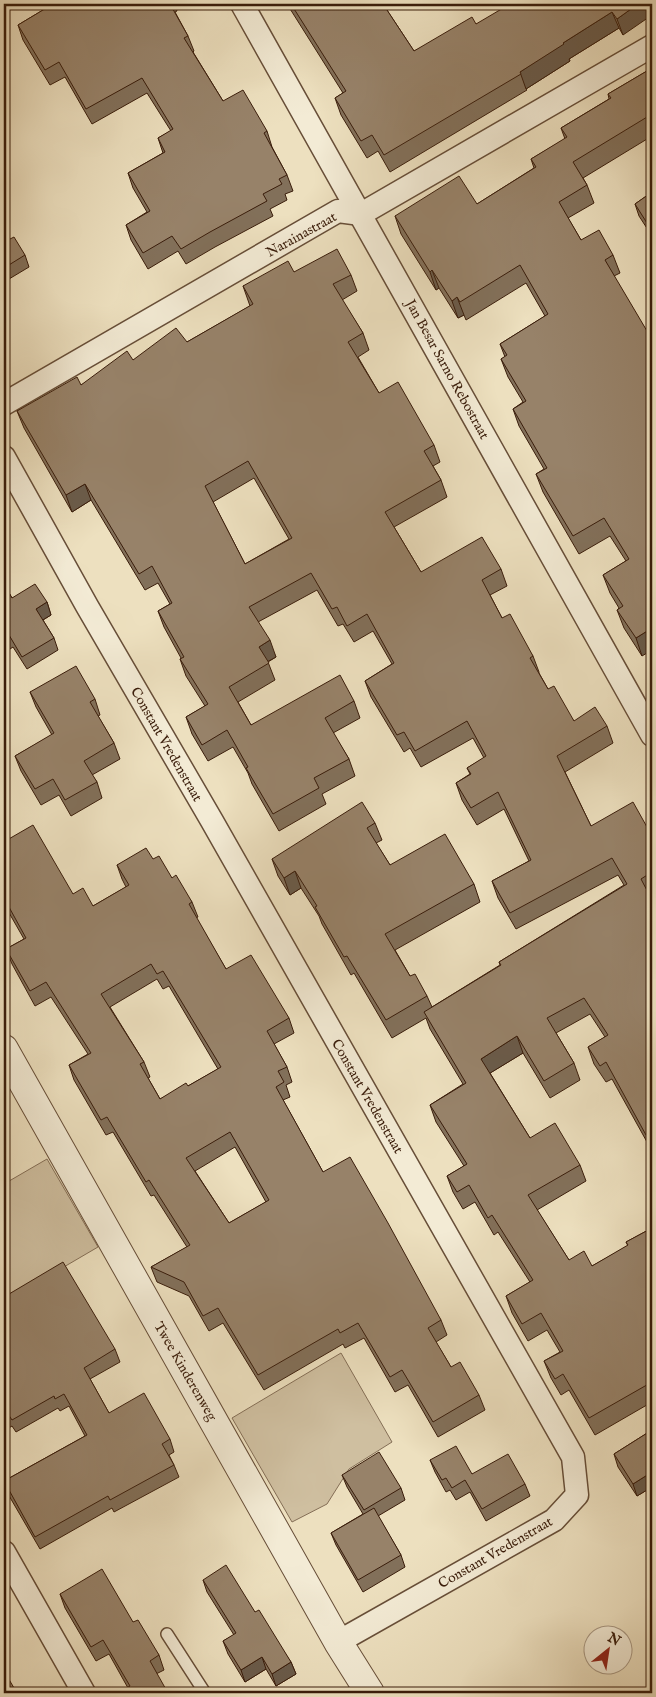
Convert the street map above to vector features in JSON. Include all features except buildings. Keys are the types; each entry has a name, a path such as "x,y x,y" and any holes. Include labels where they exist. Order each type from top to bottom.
{"street":[{"name":"Jan Besar Sarno Rebostraat","path":"242,4 652,735"},
{"path":"361,214 652,46"},
{"name":"Narainastraat","path":"4,404 338,211 361,214"},
{"name":"Constant Vredenstraat","path":"4,458 573,1457 577,1495 554,1520 338,1642"},
{"name":"Twee Kinderenweg","path":"4,1049 338,1642 370,1693"},
{"path":"4,1552 84,1693"}],"lane":[{"path":"167,1634 205,1693"}],"shaded area":[{"path":"47,1159 98,1247 4,1302 4,1184"},
{"path":"341,1353 392,1442 349,1469 327,1504 292,1522 232,1418"}]}
